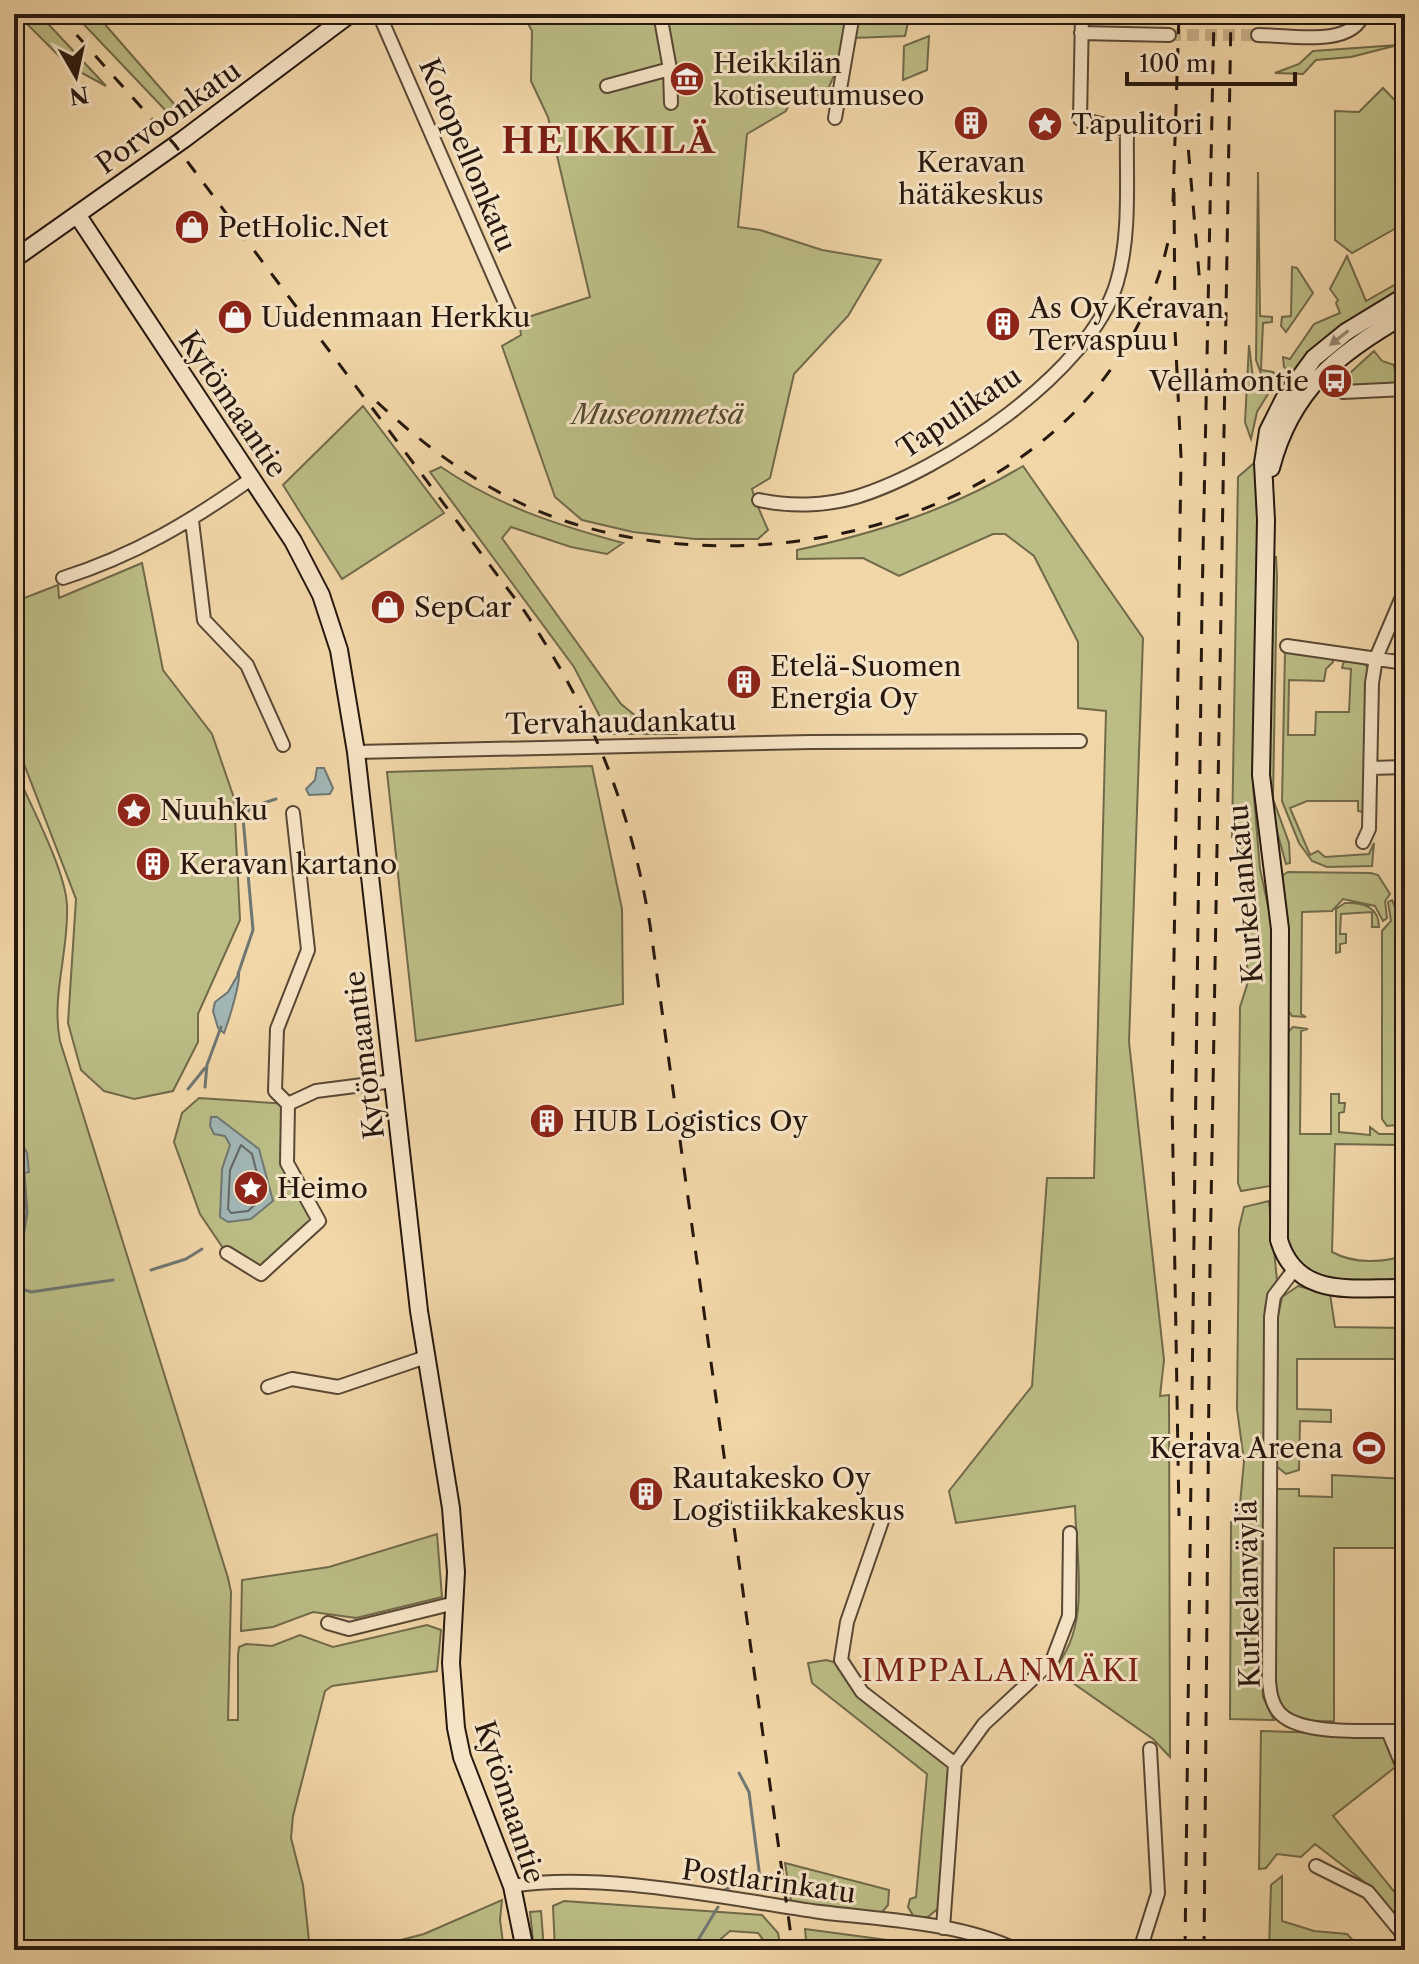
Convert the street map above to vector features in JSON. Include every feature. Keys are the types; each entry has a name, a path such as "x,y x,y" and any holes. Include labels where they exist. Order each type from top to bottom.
{"street":[{"name":"Porvoonkatu","path":"14,259 78,216 350,14"},
{"name":"Kotopellonkatu","path":"379,14 511,316"},
{"path":"660,14 670,69 671,103"},
{"path":"835,118 853,14"},
{"name":"Tapulikatu","path":"759,500 778,504 816,504 852,498 890,485 998,422 1037,392 1089,337 1117,282 1126,219 1127,130 1080,119 1082,14"},
{"path":"1258,35 1331,35 1354,30 1363,14"},
{"path":"1081,33 1169,35"},
{"path":"607,86 670,69"},
{"name":"Kytömaantie","path":"78,216 293,541 321,595 339,650 356,752 426,1357 451,1508 455,1603 451,1663 456,1728 462,1757 512,1886 525,1950"},
{"name":"Kurkelankatu","path":"1293,1271 1283,1255 1277,1229 1280,929 1261,775 1263,463 1268,431 1296,381 1314,358 1346,332 1405,296"},
{"name":"Kurkelankatu","path":"1265,489 1279,439 1307,391 1346,351 1405,315"},
{"path":"1343,392 1405,389"},
{"path":"63,578 143,547 192,521 251,479"},
{"path":"192,521 204,620 247,665 283,745"},
{"path":"1363,842 1369,829 1376,658 1405,590"},
{"path":"1287,646 1405,663"},
{"name":"Tervahaudankatu","path":"356,752 811,742 1080,741"},
{"path":"1371,768 1405,767"},
{"path":"227,1253 261,1274 319,1221 287,1163 288,1104 275,1091 277,1029 308,950 293,813"},
{"path":"288,1104 316,1091 394,1081"},
{"path":"1293,1271 1317,1284 1335,1287 1405,1288"},
{"name":"Kurkelanväylä","path":"1293,1271 1274,1296 1271,1317 1269,1681 1272,1699 1279,1713 1293,1724 1309,1728 1405,1731"},
{"path":"268,1387 292,1379 338,1387 426,1357"},
{"path":"883,1518 847,1622 841,1660 862,1692 955,1764"},
{"path":"943,1928 955,1764 984,1724 1052,1661 1069,1616 1070,1533"},
{"path":"328,1623 349,1629 455,1603"},
{"path":"1388,1731 1405,1772"},
{"path":"1140,1950 1158,1893 1150,1749"},
{"path":"1316,1866 1368,1892 1405,1937"},
{"name":"Postlarinkatu","path":"512,1886 552,1880 616,1885 943,1928 1017,1950"}],"green space":[{"path":"17,14 39,14 106,86 69,66"},
{"path":"74,14 96,14 182,113 176,118 168,113"},
{"name":"Museonmetsä","path":"523,14 850,14 844,53 825,96 794,94 786,111 747,134 738,227 760,230 822,250 881,260 848,316 794,374 770,478 752,489 768,530 758,539 695,539 633,532 582,520 555,497 502,346 521,335 519,320 590,297 548,117 531,81 532,31"},
{"path":"857,14 910,14 905,36 853,38"},
{"path":"929,36 927,70 903,80 904,46"},
{"path":"1398,45 1351,57 1316,60 1303,74 1275,73 1299,64 1313,51"},
{"path":"1383,88 1405,111 1405,223 1352,253 1335,240 1335,111 1359,112"},
{"path":"1258,172 1260,316 1272,317 1272,322 1263,323 1261,370 1273,372 1286,386 1282,393 1263,379 1256,360"},
{"path":"1347,256 1366,301 1405,279 1405,291 1294,374 1284,367 1283,357 1290,359 1314,324 1340,313 1336,303 1338,300 1330,289"},
{"path":"1292,267 1297,268 1313,293 1286,332 1281,326 1282,317 1291,316"},
{"path":"1249,345 1253,378 1268,394 1257,412 1251,439 1245,422"},
{"path":"1374,351 1382,361 1394,365 1396,378 1405,378 1405,385 1337,385"},
{"path":"363,406 444,513 342,579 283,485"},
{"path":"1254,463 1258,489 1253,785 1260,869 1273,929 1270,1186 1241,1191 1238,1183 1240,1007 1248,982 1240,838 1232,837 1238,477"},
{"path":"1023,466 1143,638 1129,1042 1164,1360 1160,1396 1169,1395 1170,1757 1153,1739 1053,1669 1065,1653 1077,1614 1079,1570 1075,1506 956,1523 949,1491 1032,1386 1047,1178 1094,1178 1106,711 1078,708 1078,642 1034,556 1005,534 993,534 899,576 863,558 797,559 797,550 913,518 969,495"},
{"path":"441,467 484,493 529,513 623,543 607,554 571,547 511,527 502,538 621,704 637,717 679,717 677,734 609,734 574,667 430,472"},
{"path":"1271,557 1276,557 1277,576 1273,799 1289,843 1290,863 1286,864 1271,810 1268,784"},
{"path":"142,563 163,670 212,734 234,798 240,920 198,1014 198,1042 173,1091 134,1099 104,1091 81,1070 68,1023 76,899 14,738 14,602 58,585 59,598"},
{"path":"1285,651 1333,658 1326,669 1324,681 1289,680 1288,735 1315,735 1316,712 1349,712 1351,669 1342,668 1344,661 1361,662 1368,667 1363,812 1358,811 1358,801 1307,801 1290,808 1310,855 1318,851 1325,857 1369,854 1374,843 1372,866 1327,867 1312,861 1299,843 1282,801"},
{"path":"592,766 622,909 623,1004 416,1041 387,772"},
{"path":"14,767 65,890 67,922 58,1007 60,1041 228,1578 231,1592 228,1720 238,1720 238,1655 239,1647 246,1644 272,1646 300,1635 333,1647 427,1625 441,1630 437,1671 332,1686 325,1691 293,1816 291,1838 303,1885 310,1950 14,1950"},
{"path":"1288,872 1371,873 1378,875 1390,894 1385,901 1387,918 1383,921 1375,906 1343,899 1332,911 1302,912 1301,1014 1306,1017 1292,1016 1287,1009 1283,875"},
{"path":"1392,900 1405,930 1405,1124 1387,1126 1382,1119 1382,931 1391,921 1388,902"},
{"path":"1345,903 1369,907 1376,915 1379,927 1372,927 1372,912 1341,914 1340,934 1346,934 1346,943 1340,944 1340,952 1336,953 1336,909"},
{"path":"1293,1027 1308,1029 1301,1031 1300,1134 1331,1134 1331,1094 1339,1094 1339,1103 1345,1103 1344,1112 1339,1113 1339,1132 1370,1135 1370,1127 1379,1134 1405,1134 1405,1149 1396,1145 1335,1144 1332,1252 1350,1259 1369,1261 1405,1255 1405,1281 1322,1279 1299,1266 1287,1245 1287,1033"},
{"path":"199,1098 288,1104 287,1163 319,1221 261,1274 225,1251 200,1214 174,1142 182,1113"},
{"path":"1405,1162 1405,1243 1399,1239 1400,1165"},
{"path":"1269,1201 1277,1280 1265,1307 1262,1678 1263,1697 1274,1720 1230,1719 1231,1522 1239,1515 1244,1461 1237,1409 1239,1228 1244,1207"},
{"path":"1298,1286 1330,1294 1335,1327 1405,1328 1405,1359 1297,1359 1297,1409 1331,1410 1331,1422 1300,1421 1299,1470 1286,1474 1276,1466 1278,1316 1282,1297"},
{"path":"1332,1475 1405,1479 1405,1548 1334,1548 1334,1721 1310,1721 1285,1711 1275,1694 1272,1681 1274,1489 1299,1489 1299,1496 1332,1497"},
{"path":"437,1534 442,1597 356,1618 313,1612 273,1627 241,1631 242,1580 329,1567"},
{"path":"826,1660 837,1663 949,1767 942,1905 928,1917 914,1917 908,1907 910,1899 916,1897 927,1774 812,1683 808,1663"},
{"path":"1261,1731 1384,1735 1398,1765 1333,1816 1405,1905 1405,1927 1372,1888 1315,1844 1301,1857 1277,1854 1266,1868 1259,1869"},
{"path":"785,1863 889,1890 888,1905 882,1912 869,1914 791,1901"},
{"path":"1282,1876 1282,1921 1314,1931 1347,1934 1362,1950 1269,1950 1271,1885"},
{"path":"502,1900 500,1920 504,1950 362,1950 424,1934"},
{"path":"564,1901 762,1915 778,1933 781,1950 771,1950 758,1933 730,1931 708,1950 555,1950 553,1906"},
{"path":"541,1911 544,1950 534,1950 530,1912"},
{"path":"805,1929 932,1946 946,1950 807,1950"}],"water":[{"path":"317,768 324,768 333,788 330,794 309,795 306,789 315,780"},
{"path":"239,973 224,1033 218,1028 213,1011 215,1002 228,992"},
{"path":"211,1117 217,1117 259,1149 273,1201 251,1219 228,1222 220,1217 222,1169 230,1145 225,1136 214,1134 210,1126"},
{"path":"14,1128 27,1153 29,1172 19,1174 14,1167"}],"waterway":[{"path":"238,974 253,930 243,818 251,807 276,799"},
{"path":"205,1087 207,1065 221,1027"},
{"path":"188,1089 205,1068"},
{"path":"19,1259 27,1213 24,1173"},
{"path":"151,1270 186,1259 202,1249"},
{"path":"22,1289 31,1292 113,1280"},
{"path":"725,1890 734,1885 761,1886 749,1792 739,1773"},
{"path":"692,1950 718,1907"}],"tunnel":[{"path":"1169,35 1258,35"}],"railway":[{"path":"58,14 175,145 525,612 570,686 605,761 631,840 650,925 793,1950"},
{"path":"1173,202 1179,14"},
{"path":"1185,1950 1202,605 1214,14"},
{"path":"1204,1950 1210,1266 1231,14"},
{"path":"1186,122 1200,285"},
{"path":"1174,192 1175,330 1181,457 1172,1098 1179,1516"},
{"path":"377,402 419,439 465,472 513,499 565,521 654,541 747,545 841,534 930,506 1012,463 1081,405 1135,331 1168,242"}],"place":[{"name":"Heikkilän kotiseutumuseo","path":"687,79"},
{"name":"Keravan hätäkeskus","path":"971,123"},
{"name":"Tapulitori","path":"1045,124"},
{"name":"PetHolic.Net","path":"192,227"},
{"name":"Uudenmaan Herkku","path":"235,317"},
{"name":"As Oy Keravan Tervaspuu","path":"1003,324"},
{"name":"Vellamontie","path":"1335,381"},
{"name":"SepCar","path":"388,607"},
{"name":"Etelä-Suomen Energia Oy","path":"744,682"},
{"name":"Nuuhku","path":"134,810"},
{"name":"Keravan kartano","path":"153,864"},
{"name":"HUB Logistics Oy","path":"547,1121"},
{"name":"Heimo","path":"251,1188"},
{"name":"Kerava Areena","path":"1369,1448"},
{"name":"Rautakesko Oy Logistiikkakeskus","path":"646,1494"}],"district":[{"name":"HEIKKILÄ","path":"609,140"},
{"name":"IMPPALANMÄKI","path":"1001,1670"}]}
